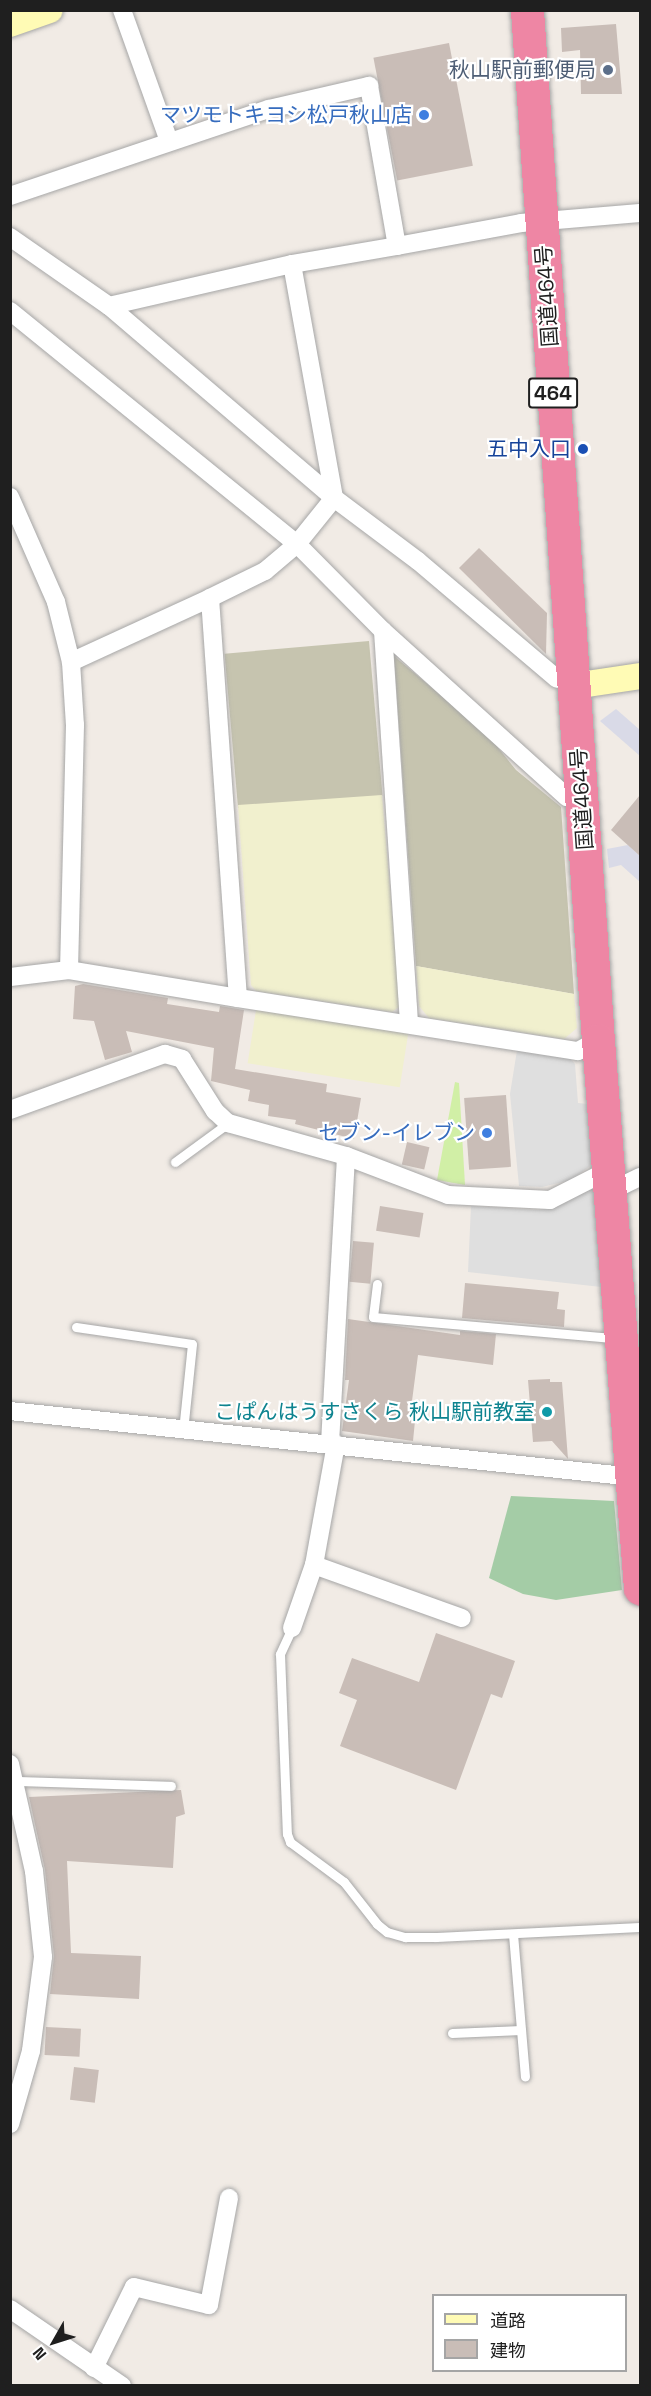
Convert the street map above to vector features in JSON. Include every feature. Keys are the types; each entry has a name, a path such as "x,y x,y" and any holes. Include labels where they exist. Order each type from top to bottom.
{"highway":[{"name":"国道464号","path":"527,10 542,222 565,682 610,1180 640,1581"}],"street":[{"path":"10,24 50,10"},
{"path":"122,10 169,141"},
{"path":"10,196 269,109 369,86 397,246"},
{"path":"109,306 291,264 542,222 640,213"},
{"path":"10,237 109,306 334,498 418,561 565,682 640,676"},
{"path":"71,662 265,571 297,544 334,498 291,264"},
{"path":"10,311 297,544 383,631 567,796"},
{"path":"10,497 56,602 71,662 75,725 69,970"},
{"path":"210,598 238,998"},
{"path":"383,631 409,1023"},
{"path":"10,977 69,970 578,1051 598,1040"},
{"path":"10,1110 165,1054 182,1059 216,1111 228,1123 346,1156 448,1195 501,1200 550,1200 610,1180 640,1177"},
{"path":"292,1628 315,1565 333,1444 346,1156"},
{"path":"10,1411 634,1477"},
{"path":"315,1565 462,1618"},
{"path":"10,2124 31,2051 43,1957 34,1871 13,1772"},
{"path":"94,2368 134,2287 209,2305 229,2198"},
{"path":"10,2309 122,2385"}],"lane":[{"path":"175,1162 228,1123"},
{"path":"377,1284 374,1317 623,1339"},
{"path":"76,1327 192,1344 183,1431"},
{"path":"292,1628 280,1654 283,1810 290,1842 344,1882 387,1932 436,1938 640,1927"},
{"path":"13,1772 171,1786"},
{"path":"513,1934 525,2076"},
{"path":"452,2033 521,2030"}],"shaded area":[{"path":"369,641 383,795 238,808 225,654"},
{"path":"394,656 487,734 516,770 561,807 574,994 416,966"},
{"path":"616,709 640,730 640,756 600,721"},
{"path":"628,845 640,856 640,882 621,865 609,868 607,849"},
{"path":"518,1044 566,1054 575,1064 578,1103 588,1104 594,1163 571,1180 542,1187 519,1186 510,1094"},
{"path":"595,1187 601,1287 468,1272 471,1206 538,1210 555,1207"}],"green space":[{"path":"382,795 400,1006 392,1012 256,991 251,985 238,805"},
{"path":"416,966 574,994 577,1028 564,1039 429,1018 419,1006"},
{"path":"257,1004 409,1028 400,1087 248,1063"},
{"path":"455,1082 459,1083 465,1185 437,1180"},
{"path":"511,1496 614,1501 622,1590 556,1600 523,1594 489,1578"}],"building":[{"path":"616,24 622,94 581,94 580,50 562,52 561,28"},
{"name":"マツモトキヨシ松戸秋山店","path":"449,43 473,166 397,180 373,58"},
{"path":"479,548 547,613 546,654 459,568"},
{"path":"640,795 640,856 611,830"},
{"path":"83,984 168,998 167,1004 219,1012 220,1006 244,1010 235,1069 327,1084 326,1092 361,1098 354,1139 295,1124 296,1120 268,1116 269,1105 248,1101 250,1090 211,1081 214,1048 126,1031 132,1052 105,1060 94,1021 73,1019 75,986"},
{"name":"セブン-イレブン","path":"506,1095 511,1167 469,1170 464,1098"},
{"path":"407,1142 429,1147 424,1170 402,1164"},
{"path":"380,1206 423,1213 420,1238 376,1231"},
{"path":"353,1241 374,1243 370,1284 349,1282"},
{"path":"465,1283 559,1292 557,1309 565,1310 564,1327 462,1318"},
{"path":"348,1319 460,1335 460,1331 496,1334 493,1365 418,1355 412,1401 417,1401 413,1441 342,1431 349,1380 345,1380"},
{"name":"こぱんはうすさくら 秋山駅前教室","path":"550,1379 550,1382 562,1382 568,1459 552,1441 533,1442 528,1380"},
{"path":"436,1633 515,1661 502,1698 491,1694 456,1790 340,1746 357,1700 339,1693 352,1658 419,1682"},
{"path":"181,1790 185,1814 176,1817 173,1868 67,1861 71,1953 141,1956 139,1999 50,1994 54,1956 45,1870 29,1797"},
{"path":"46,2027 81,2029 79,2057 45,2055"},
{"path":"74,2067 99,2070 95,2103 70,2100"}],"place":[{"name":"秋山駅前郵便局","path":"608,70"},
{"name":"マツモトキヨシ松戸秋山店","path":"424,115"},
{"name":"五中入口","path":"583,449"},
{"name":"セブン-イレブン","path":"487,1133"},
{"name":"こぱんはうすさくら 秋山駅前教室","path":"547,1412"}]}
